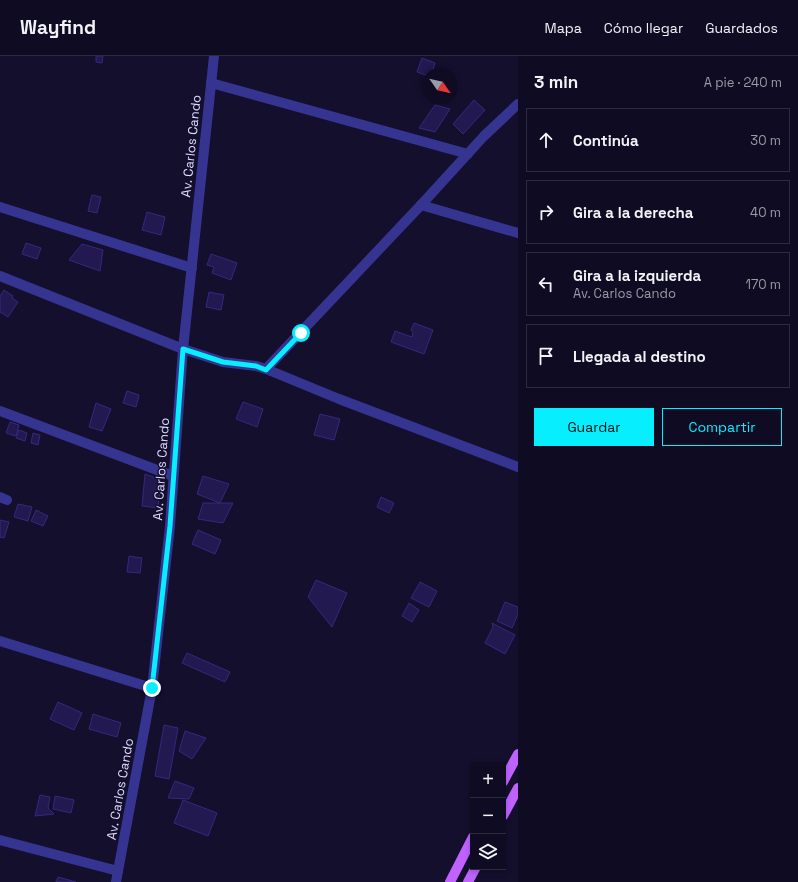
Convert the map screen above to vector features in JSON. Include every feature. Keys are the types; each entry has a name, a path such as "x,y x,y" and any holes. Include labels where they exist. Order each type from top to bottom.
{"main road":[{"path":"506,776 518,754"},
{"path":"506,810 518,788"},
{"path":"450,882 470,843"},
{"path":"468,882 474,870"}],"street":[{"name":"Av. Carlos Cando","path":"116,882 152,688 170,526 183,349 214,56"},
{"path":"211,83 468,154"},
{"path":"266,370 484,136 518,104"},
{"path":"421,205 518,233"},
{"path":"0,207 192,268"},
{"path":"0,276 183,349 223,362 256,366 518,467"},
{"path":"0,411 173,476"},
{"path":"0,641 152,688"},
{"path":"0,840 118,871"}],"building":[{"path":"96,56 103,56 102,63 96,62"},
{"path":"422,58 435,63 434,68 422,68 422,74 417,72"},
{"path":"474,100 485,110 463,134 453,124"},
{"path":"435,105 450,109 435,132 419,128"},
{"path":"92,195 101,197 97,213 88,211"},
{"path":"147,212 165,217 161,235 142,230"},
{"path":"26,243 41,248 37,259 22,254"},
{"path":"82,244 103,250 100,271 69,260"},
{"path":"211,254 237,263 231,280 212,273 214,267 207,265"},
{"path":"4,290 13,296 12,298 18,302 8,317 0,312 0,296"},
{"path":"209,292 224,295 221,310 206,307"},
{"path":"414,323 433,330 424,354 391,342 395,331 412,337 413,332 411,330"},
{"path":"127,391 139,395 136,407 123,403"},
{"path":"243,402 263,409 257,427 236,419"},
{"path":"96,403 111,409 102,431 89,427"},
{"path":"320,414 340,419 334,440 314,435"},
{"path":"10,422 19,425 16,436 6,433"},
{"path":"19,430 27,433 25,441 16,438"},
{"path":"33,433 40,435 38,445 31,443"},
{"path":"145,474 161,480 158,508 142,506"},
{"path":"203,476 229,484 220,503 197,494"},
{"path":"381,497 394,503 389,513 377,507"},
{"path":"203,503 233,503 223,523 198,519"},
{"path":"18,504 32,507 28,521 14,517"},
{"path":"36,510 48,516 43,526 31,521"},
{"path":"0,520 9,522 4,538 0,537"},
{"path":"198,530 221,540 215,554 192,544"},
{"path":"129,556 142,558 140,573 127,572"},
{"path":"316,580 347,593 332,627 308,597"},
{"path":"420,582 437,591 429,607 411,598"},
{"path":"505,602 518,607 518,614 512,628 497,621"},
{"path":"409,603 419,610 412,622 402,616"},
{"path":"492,623 515,635 505,654 485,643 493,627"},
{"path":"187,653 230,672 225,682 182,663"},
{"path":"58,702 82,713 74,730 50,719"},
{"path":"93,714 121,723 117,737 89,729"},
{"path":"164,725 178,728 169,779 155,776"},
{"path":"185,731 206,738 192,759 179,751"},
{"path":"175,781 194,788 189,799 168,798"},
{"path":"40,795 50,797 48,808 54,814 35,816"},
{"path":"55,796 74,800 71,813 53,809"},
{"path":"183,800 217,813 208,836 174,823"},
{"path":"58,877 76,882 56,882"}],"route":[{"path":"152,688 170,526 183,349 223,362 256,366 266,370 301,333"}]}
